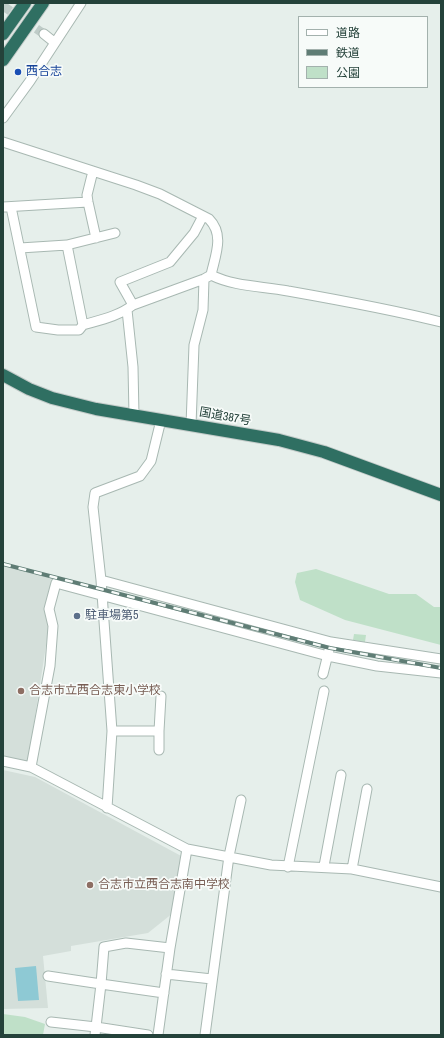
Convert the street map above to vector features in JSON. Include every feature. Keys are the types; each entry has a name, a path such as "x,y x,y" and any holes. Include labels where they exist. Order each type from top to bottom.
{"highway":[{"path":"3,34 25,3"},
{"path":"3,60 43,3"},
{"name":"国道387号","path":"3,375 29,389 52,398 96,408 279,440 324,452 441,495"}],"street":[{"path":"3,118 29,82 80,3"},
{"path":"44,34 54,42"},
{"path":"3,142 160,194 203,216 216,225 219,238 207,277 203,310 194,345 191,425"},
{"path":"93,171 87,196 96,238"},
{"path":"88,202 7,207 20,248 36,327 58,330 79,330 83,325 207,277 389,309 441,322"},
{"path":"134,415 130,308 120,282 170,262 194,233 203,216"},
{"path":"20,248 67,245 115,233"},
{"path":"67,245 83,325"},
{"path":"108,808 112,731 101,580 93,507 95,493 140,476 151,461 161,420"},
{"path":"101,580 331,642 441,659"},
{"path":"31,768 50,666 53,626 49,609 56,583 328,656 377,666 441,673"},
{"path":"323,674 331,642"},
{"path":"288,867 324,691"},
{"path":"159,750 161,696"},
{"path":"112,731 159,731"},
{"path":"3,761 31,768 188,849 288,867 324,866 352,868 441,887"},
{"path":"324,866 341,775"},
{"path":"352,868 367,789"},
{"path":"205,1035 228,856 241,800"},
{"path":"158,1035 170,948 188,849"},
{"path":"95,1031 104,947 126,943 170,948"},
{"path":"166,974 212,979"},
{"path":"48,976 164,993"},
{"path":"51,1022 95,1031 148,1035"}],"shaded area":[{"name":"合志市立西合志東小学校","path":"3,565 55,579 28,762 3,757"},
{"name":"合志市立西合志南中学校","path":"3,770 35,777 183,857 173,913 148,933 71,946 71,951 43,956 48,1008 3,1009"}],"green space":[{"path":"316,569 389,594 416,594 434,607 441,607 441,645 345,620 300,600 295,582 297,573"},
{"path":"354,634 366,635 365,642 353,640"},
{"path":"3,1014 25,1017 45,1024 43,1035 3,1035"}],"water":[{"path":"36,966 39,1000 18,1001 15,968"}],"tunnel":[{"path":"3,6 44,34"}],"railway":[{"path":"3,564 330,648 441,668"}],"place":[{"name":"西合志","path":"18,72"},
{"name":"駐車場第5","path":"77,616"},
{"name":"合志市立西合志東小学校","path":"21,691"},
{"name":"合志市立西合志南中学校","path":"90,885"}]}
